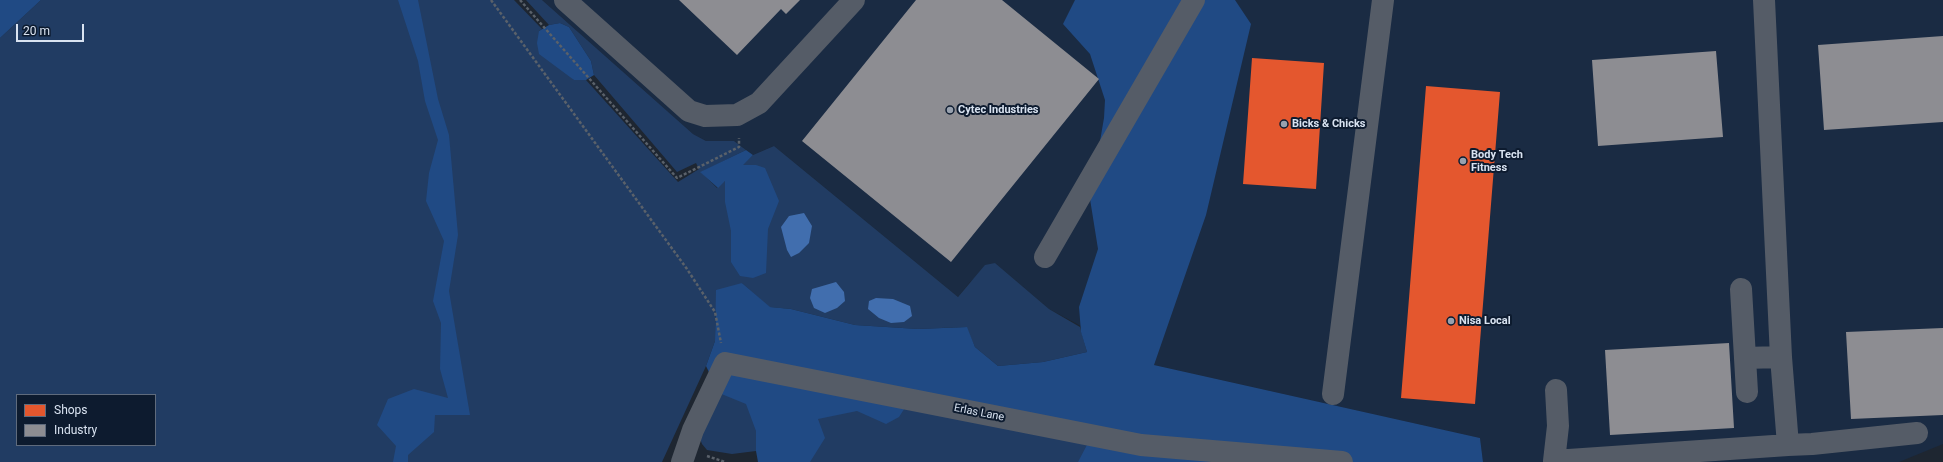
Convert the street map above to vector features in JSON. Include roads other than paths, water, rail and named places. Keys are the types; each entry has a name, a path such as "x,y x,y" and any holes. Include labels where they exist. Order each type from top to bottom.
{"street":[{"path":"565,0 688,111 705,116 737,115 759,104 854,0"},
{"path":"1045,257 1194,0"},
{"path":"1333,394 1383,0"},
{"path":"1764,0 1781,357 1788,445"},
{"path":"1740,289 1747,392"},
{"path":"1745,358 1781,357"},
{"name":"Erlas Lane","path":"682,462 693,430 724,363 1141,445 1342,462"},
{"path":"1556,390 1558,426 1554,461 1704,456 1788,445 1812,444 1917,433"}],"place":[{"name":"Cytec Industries","path":"950,110"},
{"name":"Bicks & Chicks","path":"1284,124"},
{"name":"Body Tech Fitness","path":"1463,161"},
{"name":"Nisa Local","path":"1451,321"}]}
